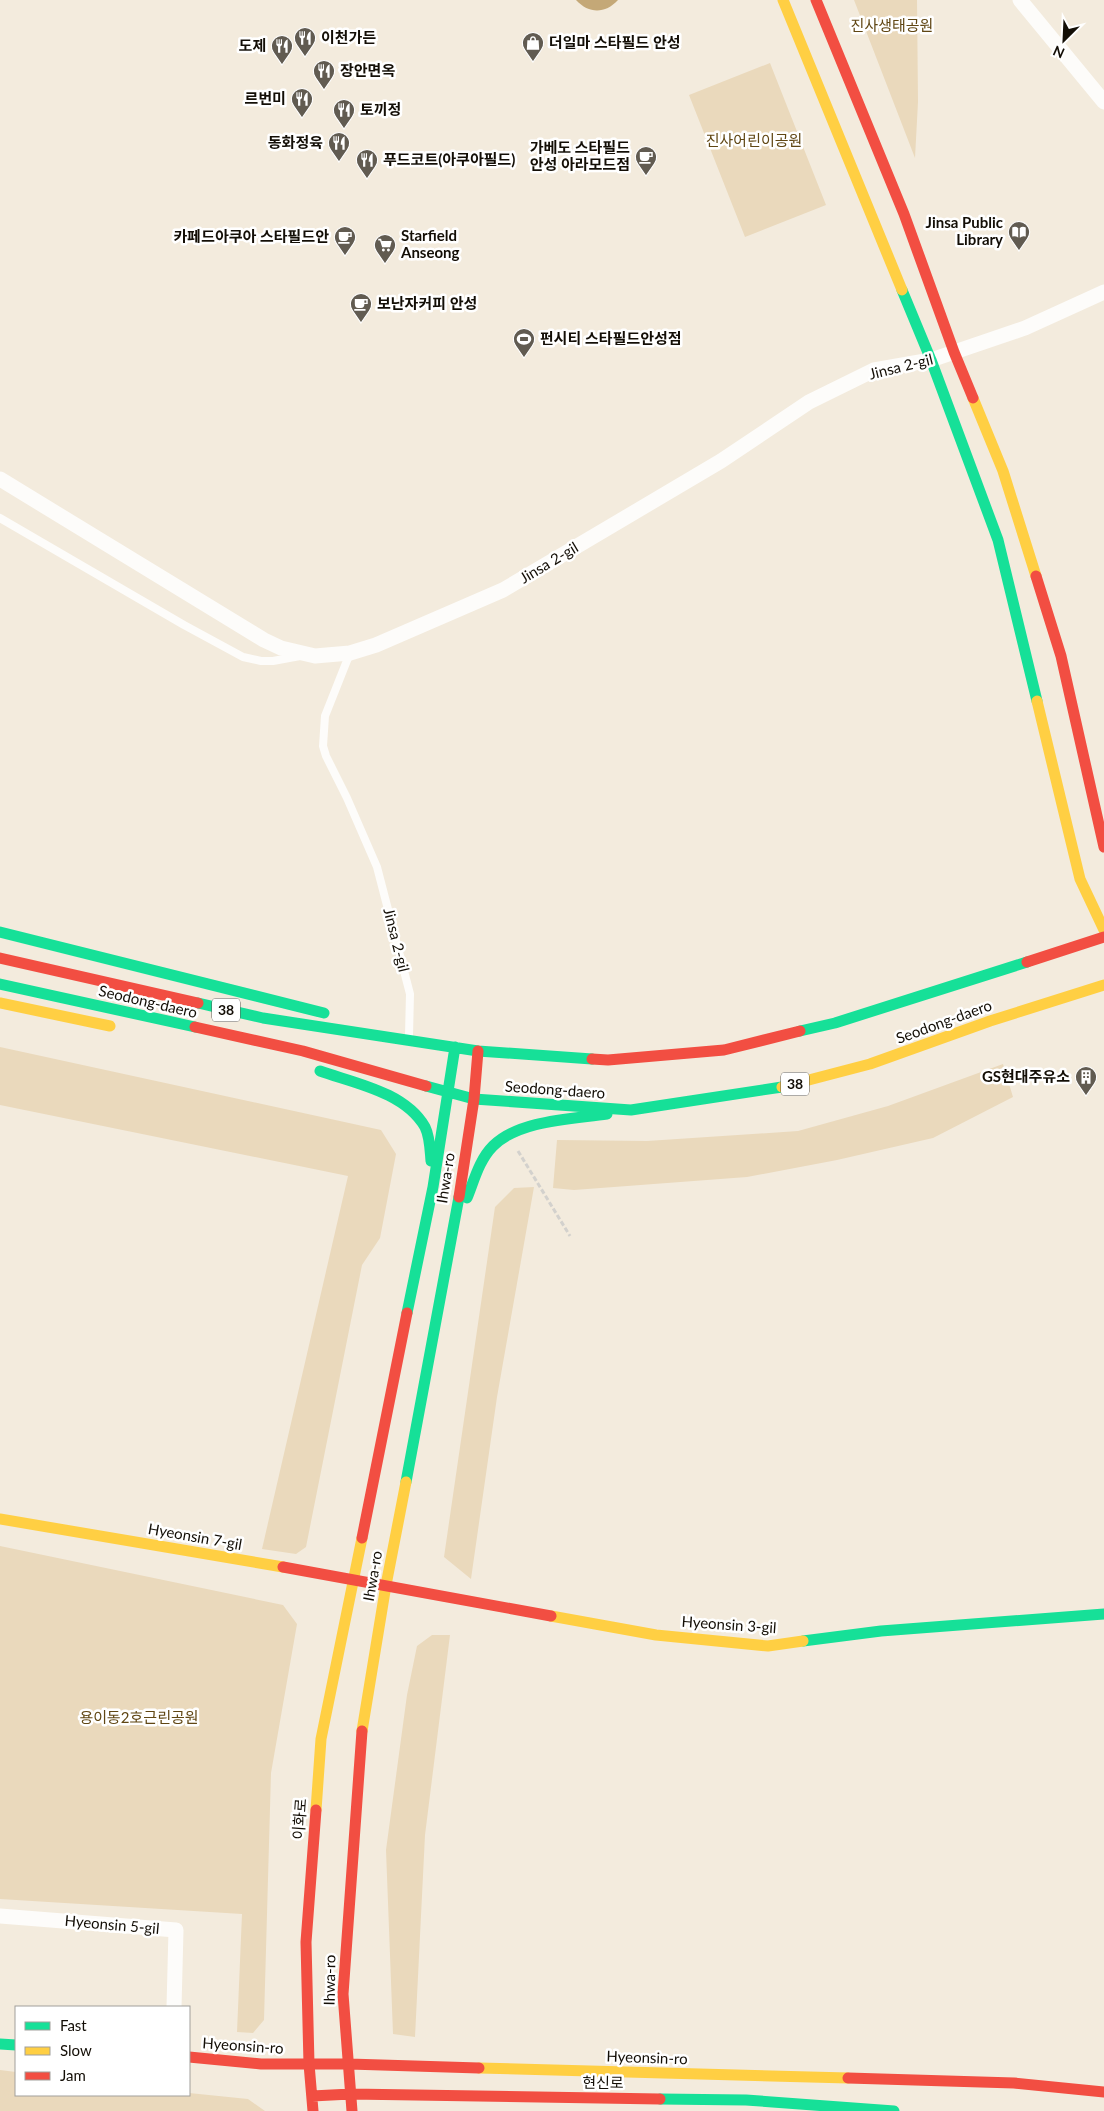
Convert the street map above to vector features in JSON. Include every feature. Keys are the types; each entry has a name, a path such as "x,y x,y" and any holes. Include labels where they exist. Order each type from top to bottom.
{"street":[{"path":"783,0 931,360 998,540 1080,879 1104,930"},
{"path":"816,0 904,214 954,352 1003,471 1061,656 1104,847"},
{"path":"1020,0 1104,102"},
{"name":"Jinsa 2-gil","path":"350,653 376,645 504,590 721,461 808,402 874,370 931,360 1026,328 1104,292"},
{"path":"0,479 246,629 281,648 307,655 350,653"},
{"path":"0,932 455,1047 433,1187"},
{"name":"Seodong-daero","path":"0,958 263,1018 478,1051 608,1060 724,1050 835,1023 1104,937"},
{"name":"Seodong-daero","path":"0,984 303,1052 474,1099 630,1110 776,1089 870,1064 990,1021 1104,985"},
{"path":"0,1003 126,1030"},
{"name":"Ihwa-ro","path":"352,2111 342,1994 360,1744 386,1585 454,1228 474,1099 478,1051"},
{"path":"433,1187 430,1145 424,1126 410,1109 386,1096 315,1070 434,1089"},
{"path":"454,1228 485,1157 494,1145 508,1134 552,1122 630,1110"},
{"name":"이화로","path":"313,2111 309,2064 306,1942 321,1739 433,1187"},
{"name":"Hyeonsin 7-gil","path":"0,1519 386,1585"},
{"name":"Hyeonsin 3-gil","path":"386,1585 656,1635 768,1646 881,1632 1104,1614"},
{"name":"Hyeonsin 5-gil","path":"0,1916 176,1930 174,2006"},
{"path":"0,2044 15,2045"},
{"name":"Hyeonsin-ro","path":"190,2057 261,2064 349,2064 1004,2083 1104,2092"},
{"name":"현신로","path":"312,2096 351,2094 746,2100 894,2111"}],"lane":[{"path":"0,518 184,625 243,657 261,661 274,661 307,655"},
{"name":"Jinsa 2-gil","path":"350,653 324,716 323,746 377,867 410,994 409,1035"}],"path":[{"path":"508,1134 570,1236"}],"green space":[{"name":"진사생태공원","path":"854,0 917,0 918,102 915,158"},
{"name":"진사어린이공원","path":"770,63 826,205 745,237 689,95"},
{"path":"0,1047 381,1130 396,1154 380,1238 362,1265 306,1547 296,1554 262,1549 348,1176 0,1105"},
{"path":"1003,1064 1013,1097 933,1138 837,1160 747,1177 574,1190 553,1188 557,1140 647,1141 798,1131 888,1106"},
{"path":"534,1187 497,1397 471,1579 444,1557 495,1207 514,1188"},
{"name":"용이동2호근린공원","path":"0,1546 283,1605 297,1624 271,1773 264,2020 253,2033 237,2032 242,1914 0,1899"},
{"path":"432,1635 450,1635 425,1835 415,2037 393,2034 386,1850 407,1695 417,1646"},
{"path":"0,2070 15,2072 15,2096 190,2096 190,2093 248,2099 265,2111 0,2111"}],"shaded area":[{"path":"576,0 618,0 608,8 592,10 581,5"}],"traffic: fast":[{"path":"902,290 931,360 998,540 1037,701"},
{"path":"0,932 324,1013"},
{"path":"800,1031 835,1023 1027,962"},
{"path":"0,984 195,1027"},
{"path":"198,1003 263,1018 478,1051 592,1059"},
{"path":"407,1313 433,1187 455,1047"},
{"path":"320,1071 378,1090 405,1105 416,1115 427,1131 431,1161"},
{"path":"426,1086 474,1099 631,1110 782,1087"},
{"path":"467,1198 484,1158 493,1146 504,1137 547,1122 607,1114"},
{"path":"406,1482 459,1197"},
{"path":"803,1641 881,1631 1104,1614"},
{"path":"0,2044 15,2045"},
{"path":"660,2099 746,2100 894,2111"}],"traffic: slow":[{"path":"783,0 902,290"},
{"path":"973,398 1003,471 1036,576"},
{"path":"1037,701 1080,879 1104,930"},
{"path":"782,1087 870,1064 990,1021 1104,985"},
{"path":"0,1003 110,1026"},
{"path":"362,1731 386,1585 406,1482"},
{"path":"0,1519 283,1567"},
{"path":"316,1810 321,1739 362,1538"},
{"path":"551,1616 656,1635 768,1646 803,1641"},
{"path":"479,2068 848,2078"}],"traffic: jam":[{"path":"816,0 904,214 954,352 973,398"},
{"path":"1036,576 1061,656 1104,847"},
{"path":"1027,962 1104,937"},
{"path":"0,958 198,1003"},
{"path":"195,1027 303,1051 426,1086"},
{"path":"592,1059 608,1060 724,1050 800,1031"},
{"path":"459,1197 474,1099 478,1051"},
{"path":"362,1538 407,1313"},
{"path":"283,1567 551,1616"},
{"path":"352,2111 343,1994 362,1731"},
{"path":"313,2111 309,2064 306,1942 316,1810"},
{"path":"190,2057 261,2064 349,2064 479,2068"},
{"path":"848,2078 1014,2083 1104,2092"},
{"path":"312,2096 351,2094 660,2099"}],"place":[{"name":"이천가든","path":"305,57"},
{"name":"더일마 스타필드 안성","path":"533,62"},
{"name":"도제","path":"282,65"},
{"name":"장안면옥","path":"324,90"},
{"name":"르번미","path":"302,118"},
{"name":"토끼정","path":"344,129"},
{"name":"동화정육","path":"339,162"},
{"name":"가베도 스타필드 안성 아라모드점","path":"646,176"},
{"name":"푸드코트(아쿠아필드)","path":"367,179"},
{"name":"Jinsa Public Library","path":"1019,251"},
{"name":"카페드아쿠아 스타필드안","path":"345,256"},
{"name":"Starfield Anseong","path":"385,264"},
{"name":"보난자커피 안성","path":"361,323"},
{"name":"펀시티 스타필드안성점","path":"524,358"},
{"name":"GS현대주유소","path":"1086,1096"}]}
